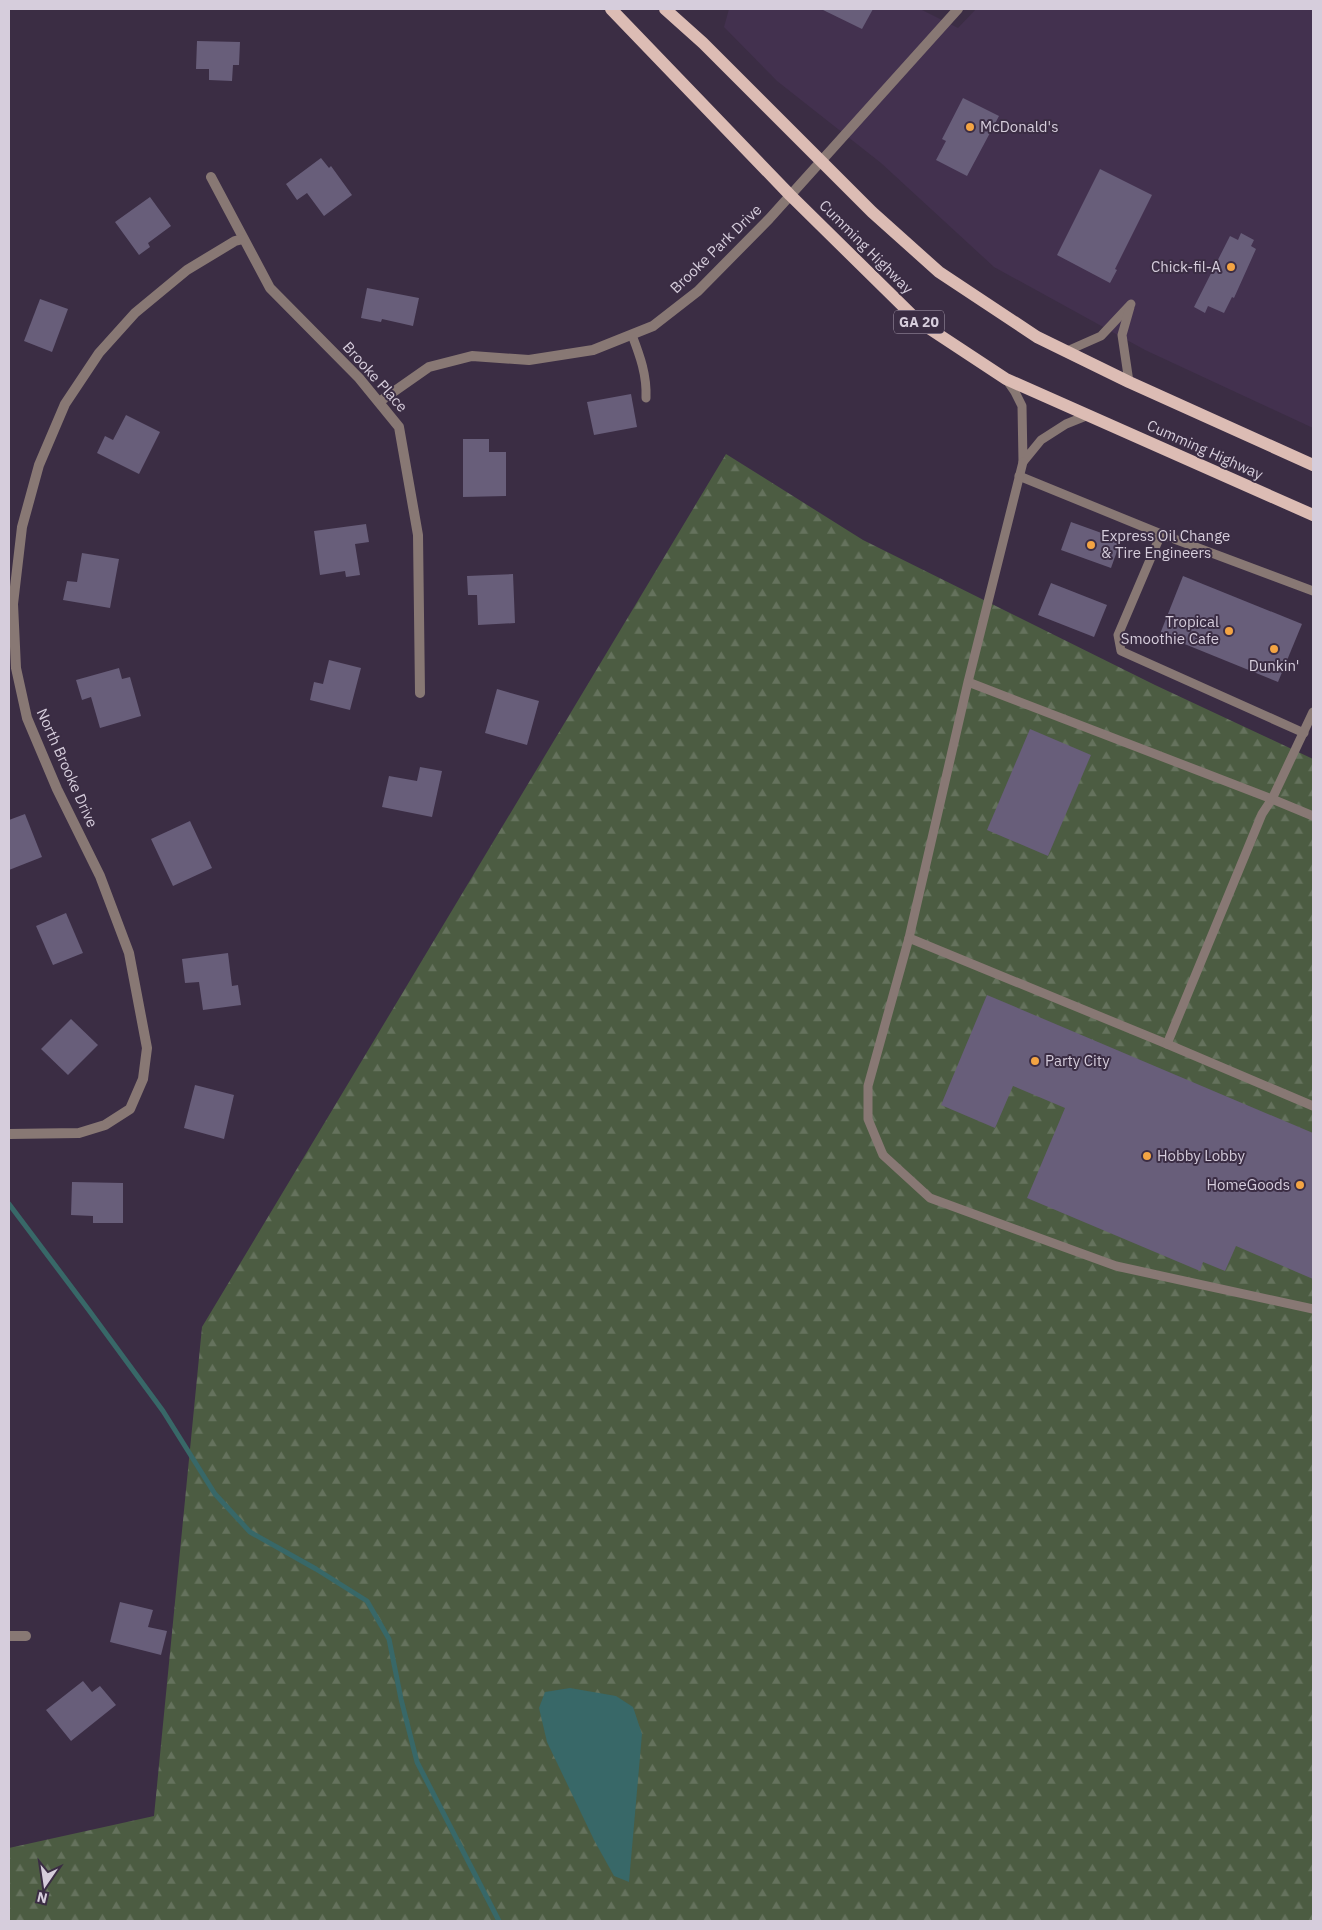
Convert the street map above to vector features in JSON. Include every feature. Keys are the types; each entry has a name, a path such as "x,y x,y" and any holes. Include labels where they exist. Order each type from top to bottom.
{"main road":[{"name":"Cumming Highway","path":"611,9 790,195 918,321 1006,379 1313,515"},
{"name":"Cumming Highway","path":"665,9 703,44 872,212 939,272 1037,337 1129,382 1313,465"}],"street":[{"name":"Brooke Park Drive","path":"379,402 429,366 472,356 529,360 593,350 653,326 698,292 769,219 958,9"},
{"name":"Brooke Place","path":"211,177 270,288 359,378 399,427 418,535 420,694"},
{"name":"North Brooke Drive","path":"9,1134 79,1134 105,1125 130,1109 143,1079 147,1048 130,953 100,876 57,789 27,718 16,668 13,604 22,527 39,465 65,404 99,353 135,313 187,270 243,239"},
{"path":"9,1636 26,1636"}],"lane":[{"path":"1067,351 1101,336 1131,304 1122,335 1129,382"},
{"path":"632,334 643,362 646,398"},
{"path":"1006,379 1022,406 1023,462 968,682 909,938 868,1086 868,1119 883,1155 930,1198 1116,1266 1313,1310"},
{"path":"1023,462 1041,440 1066,424 1086,416"},
{"path":"1019,476 1161,534 1313,591"},
{"path":"1161,534 1118,634 1122,651 1304,733"},
{"path":"968,682 1313,816"},
{"path":"1167,1044 1262,814 1272,799 1313,712"},
{"path":"909,938 1313,1106"}],"shaded area":[{"path":"729,9 920,9 958,28 976,9 1313,9 1313,428 1145,350 994,267 881,163 777,81 724,27"},
{"path":"570,1688 616,1696 633,1707 642,1734 629,1882 614,1876 594,1840 547,1742 539,1708 545,1692"}],"green space":[{"path":"726,454 863,540 1155,685 1313,759 1313,1921 9,1921 9,1848 154,1816 202,1327"}],"building":[{"path":"821,9 873,9 862,29"},
{"path":"197,41 240,42 239,65 233,65 232,81 209,80 209,69 196,69"},
{"name":"McDonald's","path":"963,98 999,116 967,176 936,160 946,141 942,139"},
{"path":"321,158 329,168 331,166 352,195 324,216 307,193 297,200 286,184"},
{"path":"1100,169 1152,195 1115,269 1117,270 1110,283 1057,255"},
{"path":"150,197 171,226 148,243 150,247 139,255 115,222"},
{"name":"Chick-fil-A","path":"1241,233 1254,240 1251,246 1256,249 1234,298 1232,297 1224,313 1208,306 1205,313 1194,307 1230,236 1238,240"},
{"path":"367,288 419,298 413,326 382,319 381,322 361,318"},
{"path":"40,299 68,309 52,352 24,341"},
{"path":"631,394 637,427 594,435 587,402"},
{"path":"126,415 160,432 139,474 97,453 105,436 113,440"},
{"path":"463,439 489,439 489,452 506,452 506,496 463,497"},
{"name":"Express Oil Change & Tire Engineers","path":"1071,522 1121,540 1111,568 1061,550"},
{"path":"366,524 369,542 355,544 360,575 346,577 345,571 320,575 314,531"},
{"path":"82,553 119,559 110,608 63,600 67,581 77,582"},
{"path":"513,574 515,623 478,625 477,595 468,595 467,576"},
{"path":"1183,576 1302,624 1278,682 1160,634"},
{"path":"1051,583 1107,605 1094,637 1038,615"},
{"path":"329,660 361,668 350,710 310,700 314,682 323,684"},
{"path":"119,668 122,679 130,677 141,716 100,728 91,697 82,700 76,680"},
{"path":"497,689 539,701 527,745 485,733"},
{"path":"1030,729 1091,755 1048,856 987,830"},
{"path":"420,767 442,771 432,817 382,807 389,776 417,781"},
{"path":"25,814 42,857 9,870 9,820"},
{"path":"190,821 212,868 173,886 151,839"},
{"path":"66,913 83,953 53,965 36,926"},
{"path":"228,953 232,986 238,985 241,1005 203,1010 199,982 185,983 182,959"},
{"path":"987,995 1313,1133 1313,1279 1236,1246 1225,1271 1203,1262 1200,1271 1027,1198 1065,1108 1013,1086 995,1128 941,1105"},
{"path":"71,1019 98,1045 68,1075 41,1049"},
{"path":"195,1085 234,1095 224,1139 184,1128"},
{"path":"72,1182 123,1183 123,1223 93,1223 93,1216 71,1215"},
{"path":"120,1602 153,1610 148,1627 167,1631 161,1655 110,1642"},
{"path":"83,1681 92,1692 100,1686 116,1705 71,1741 46,1710"}],"waterway":[{"path":"9,1204 163,1411 215,1494 250,1532 316,1569 367,1601 389,1639 401,1699 417,1762 499,1921"}],"place":[{"name":"McDonald's","path":"970,127"},
{"name":"Chick-fil-A","path":"1231,267"},
{"name":"Express Oil Change & Tire Engineers","path":"1091,545"},
{"name":"Tropical Smoothie Cafe","path":"1229,631"},
{"name":"Dunkin'","path":"1274,649"},
{"name":"Party City","path":"1035,1061"},
{"name":"Hobby Lobby","path":"1147,1156"},
{"name":"HomeGoods","path":"1300,1185"}]}
